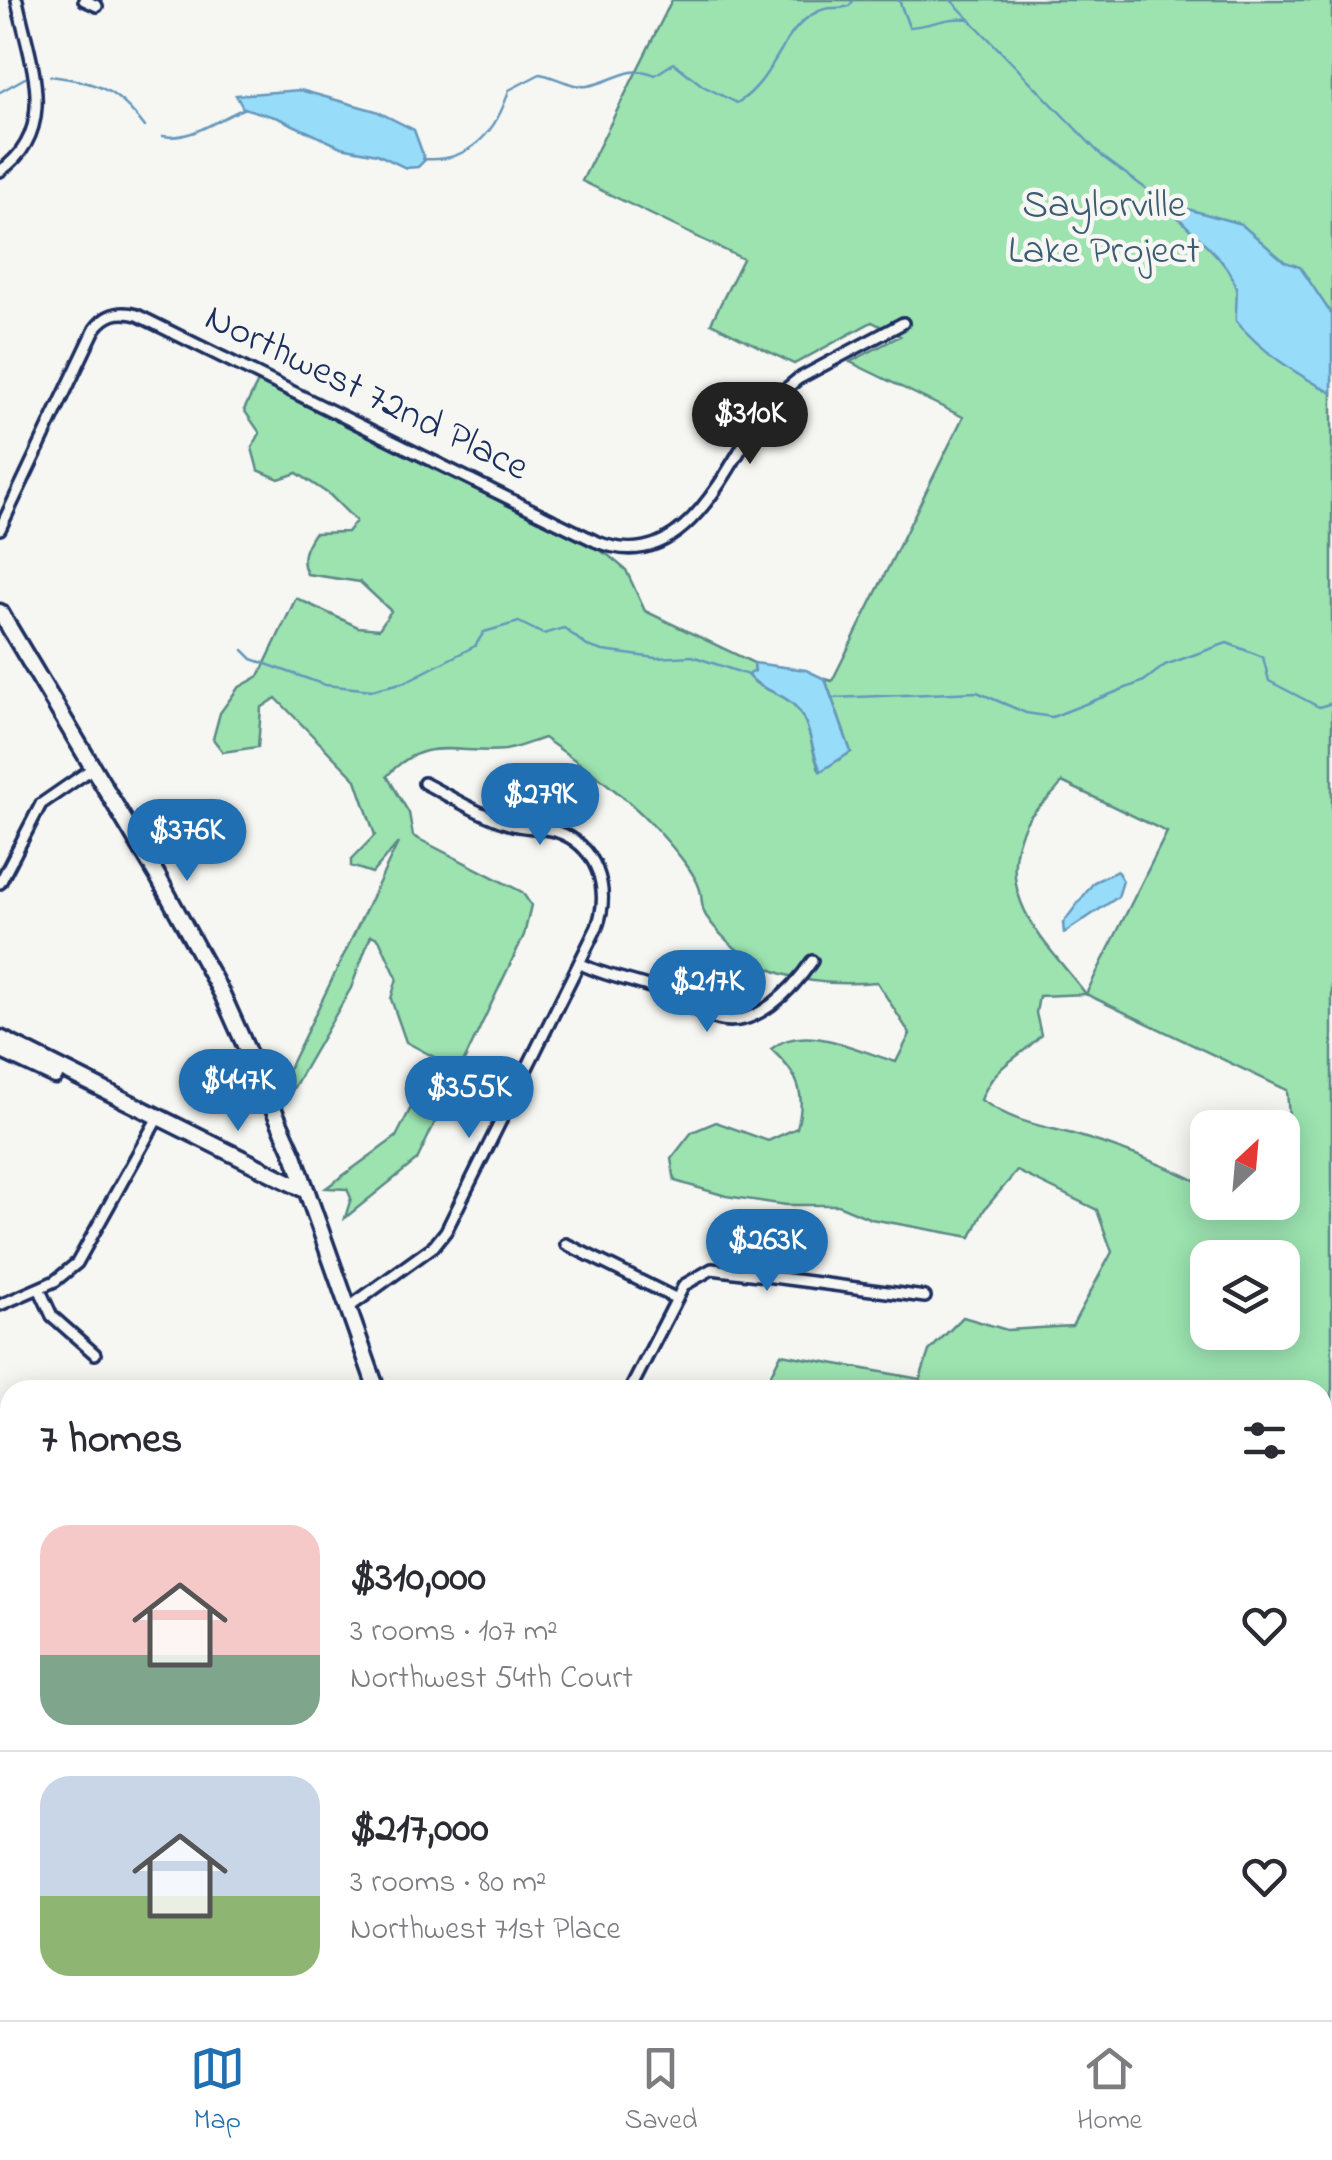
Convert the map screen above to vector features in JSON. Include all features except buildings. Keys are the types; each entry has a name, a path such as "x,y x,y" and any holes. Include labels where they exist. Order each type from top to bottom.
{"main road":[{"path":"0,612 222,994 307,1191 373,1380"},
{"path":"0,1038 307,1191"},
{"path":"0,1050 157,1119"}],"street":[{"path":"0,171 28,144 38,115 18,0"},
{"path":"84,0 97,6"},
{"name":"Northwest 72nd Place","path":"0,529 95,329 107,316 137,315 595,541 640,550 677,535 699,512 770,402 798,379 903,323"},
{"path":"0,883 41,804 93,768"},
{"path":"348,1308 440,1240 604,904 598,868 584,848 555,831 501,822 424,783"},
{"path":"578,963 610,978 664,992 718,1019 741,1022 791,990 812,962"},
{"path":"0,1305 66,1273 86,1254 157,1119"},
{"path":"566,1244 676,1299"},
{"path":"635,1380 676,1299 691,1279 723,1268 924,1296"},
{"path":"38,1288 52,1316 95,1354"}],"green space":[{"name":"Saylorville Lake Project","path":"672,0 1332,0 1332,1380 768,1380 781,1354 920,1379 929,1351 963,1317 1007,1330 1072,1326 1112,1252 1097,1210 1017,1171 984,1210 971,1237 871,1219 838,1205 786,1205 726,1196 675,1181 671,1159 692,1132 716,1122 768,1141 797,1128 801,1104 798,1084 771,1049 785,1041 815,1038 896,1062 910,1034 877,982 804,980 761,965 741,952 706,916 693,875 654,827 609,786 544,738 505,750 428,751 414,755 387,776 409,813 413,836 522,892 531,905 524,935 417,1160 345,1218 351,1198 347,1189 326,1188 396,1137 436,1058 406,1042 391,999 397,978 379,939 371,935 351,988 290,1094 281,1085 398,843 372,873 351,866 351,860 375,835 356,780 276,698 261,708 258,747 223,752 213,739 220,713 238,688 259,676 296,598 358,627 379,629 391,611 360,582 307,574 304,553 314,533 347,532 356,521 330,495 297,473 279,479 258,470 252,448 260,433 244,410 259,380 608,555 626,570 645,611 754,663 755,671 748,676 789,700 800,712 820,771 851,752 825,679 832,681 963,417 850,362 900,336 872,322 794,364 711,323 743,259 582,181","holes":["1062,782 1167,832 1086,994 1028,916 1015,873 1017,849 1026,823","1086,994 1287,1090 1288,1110 1300,1110 1300,1220 1190,1220 1190,1178 1110,1146 1017,1119 981,1100 1000,1070 1041,1035 1036,1013 1039,996"]}],"water":[{"path":"300,90 376,111 414,130 425,160 418,167 406,168 377,154 341,147 278,118 243,108 236,95"},
{"path":"1166,203 1241,224 1285,262 1300,267 1332,315 1332,393 1280,362 1236,321 1237,293 1225,265"},
{"path":"754,663 806,670 825,679 851,752 821,771 800,712 789,700 748,675 755,671"},
{"path":"1117,871 1123,881 1118,897 1064,933 1063,923 1094,882"}],"waterway":[{"path":"423,159 440,159 468,150 489,131 509,90 540,74 587,86 629,72 655,75 674,63 703,86 737,103 761,81 786,41 806,19 823,10 849,6 854,0"},
{"path":"899,0 909,27 970,19"},
{"path":"951,0 1103,157 1168,205"},
{"path":"50,76 104,89 124,103 145,127"},
{"path":"0,92 25,78"},
{"path":"163,136 195,132 245,108"},
{"path":"243,650 252,659 325,685 372,690 405,682 475,646 484,632 519,622 543,634 564,628 587,646 603,651 656,658 692,656 748,675"},
{"path":"832,698 977,692 1026,713 1052,717 1144,681 1165,665 1227,643 1263,657 1269,681 1319,707 1332,703"}]}
